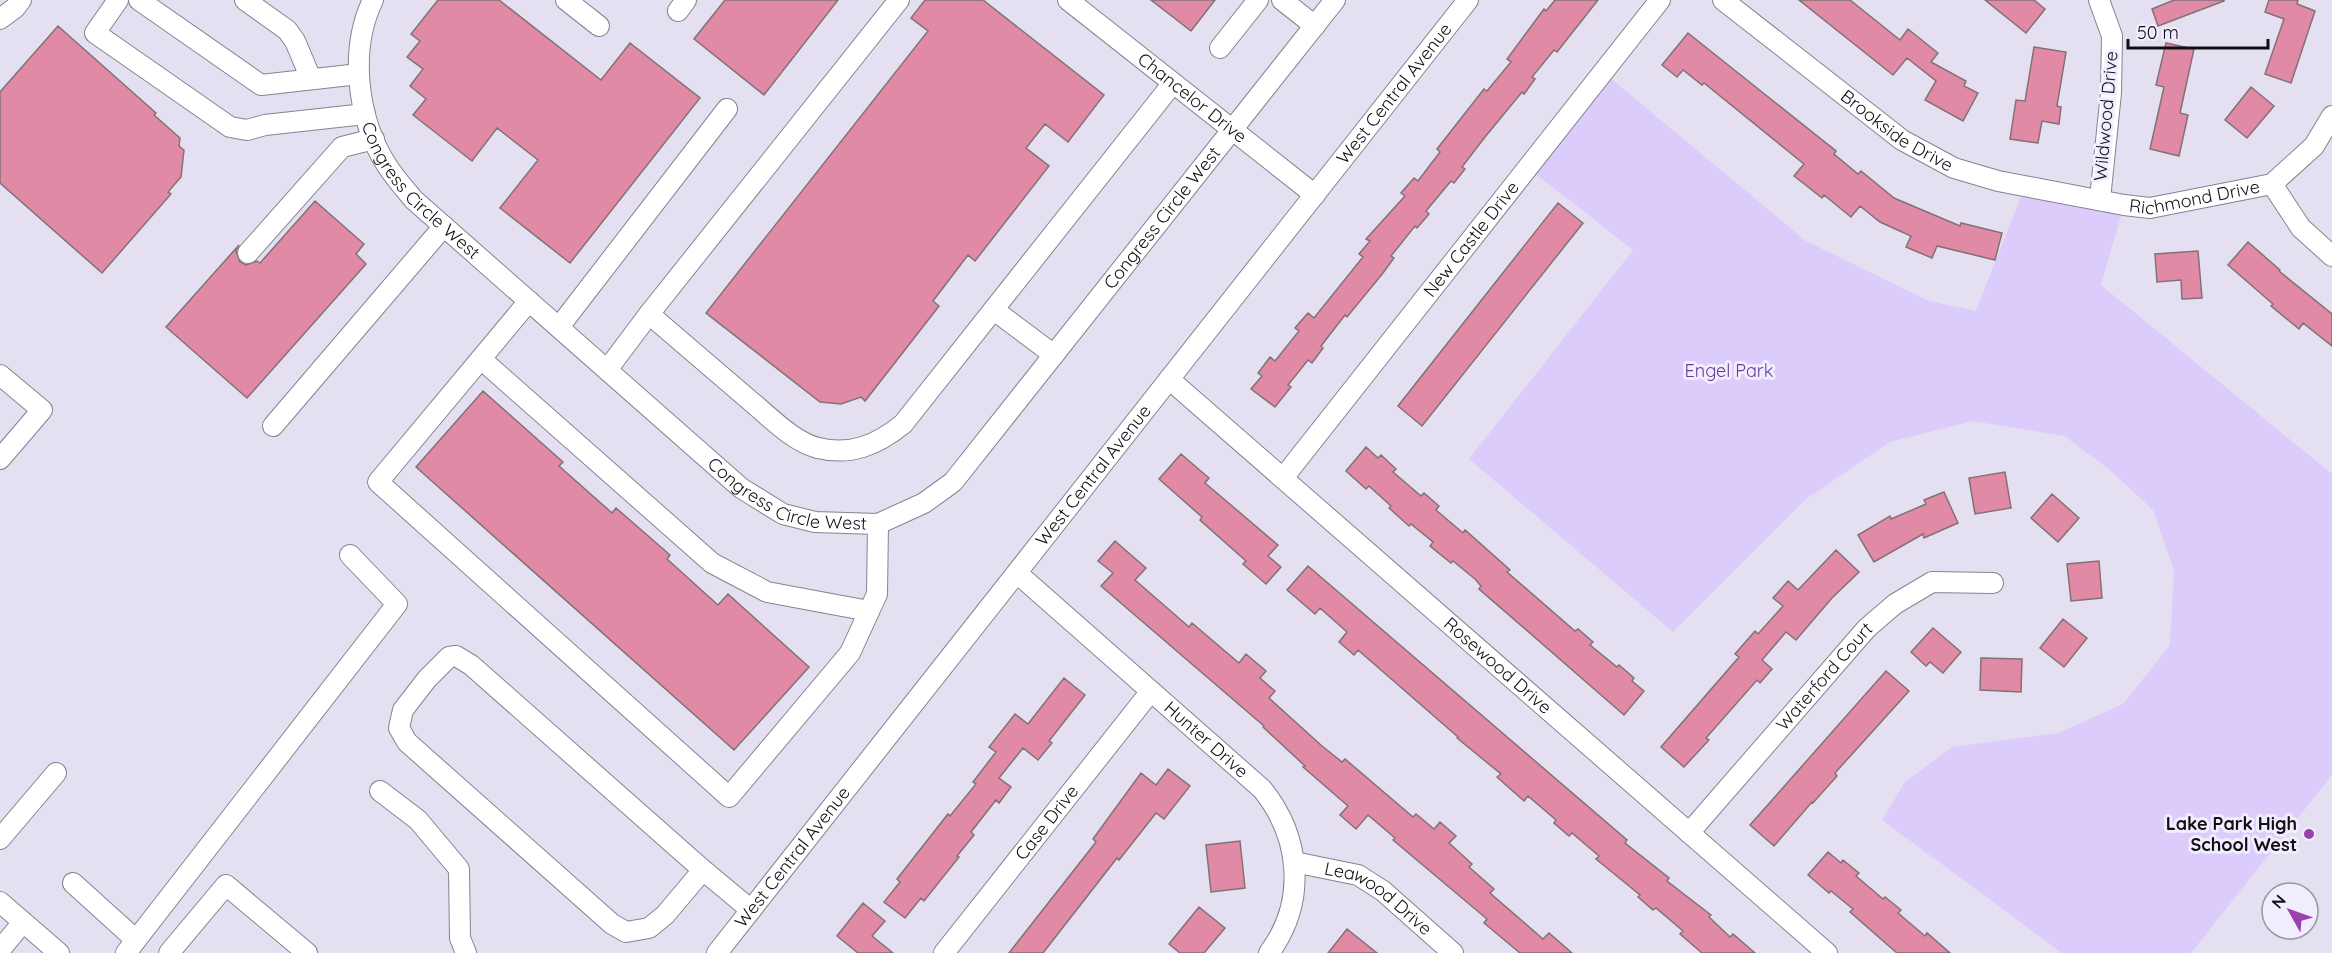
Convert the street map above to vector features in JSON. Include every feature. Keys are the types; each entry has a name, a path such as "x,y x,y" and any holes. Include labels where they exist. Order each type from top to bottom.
{"street":[{"path":"0,19 15,8 21,0"},
{"path":"118,0 95,33 230,127 247,130 364,106"},
{"path":"139,0 261,85 359,74"},
{"path":"245,0 287,30 296,41 311,79"},
{"name":"Congress Circle West","path":"373,0 363,35 359,74 364,106 374,139 385,163 414,200 741,488 783,514 815,522 878,524 924,503 953,482 1335,0"},
{"path":"566,0 599,26"},
{"path":"607,370 899,0"},
{"name":"Chancelor Drive","path":"1068,0 1315,195"},
{"path":"1220,48 1258,0"},
{"path":"1282,0 1315,26"},
{"name":"West Central Avenue","path":"717,953 1468,0"},
{"name":"New Castle Drive","path":"1283,478 1660,0"},
{"name":"Brookside Drive","path":"1723,0 1902,140 1934,159 1954,168 1998,181 2100,199"},
{"name":"Wildwood Drive","path":"2099,0 2112,36 2111,93 2100,199"},
{"path":"649,314 778,424 806,444 834,451 850,451 875,444 903,424 1173,83"},
{"path":"559,327 727,109"},
{"name":"Richmond Drive","path":"2100,199 2150,208 2272,184 2300,161 2313,146 2332,116"},
{"path":"248,253 342,147 374,139"},
{"path":"2272,184 2301,228 2332,256"},
{"path":"273,426 444,226"},
{"path":"529,301 378,482 729,797 850,652 877,594 878,524"},
{"path":"994,310 1054,356"},
{"path":"481,359 712,563 767,592 869,611"},
{"path":"0,375 42,410 0,459"},
{"name":"Rosewood Drive","path":"1169,379 1827,953"},
{"path":"73,883 131,946 397,604 350,555"},
{"name":"Hunter Drive","path":"1017,573 1262,789 1285,825 1294,862 1295,881 1289,916 1269,953"},
{"name":"Waterford Court","path":"1689,832 1868,628 1895,604 1932,582 1993,583"},
{"path":"703,870 665,915 649,928 626,932 612,924 407,742 399,728 403,710 427,679 449,657 456,656 471,665 703,870 752,910"},
{"name":"Case Drive","path":"944,953 1151,691"},
{"path":"0,839 56,773"},
{"path":"380,791 418,820 459,869 460,938 466,953"},
{"name":"Leawood Drive","path":"1294,862 1358,875 1383,891 1453,953"},
{"path":"169,953 226,885 307,953"},
{"path":"0,902 58,953"},
{"path":"0,950 23,922"}],"green space":[{"name":"Engel Park","path":"1603,72 1806,241 1929,301 1976,311 2025,186 2124,205 2101,285 2332,474 2332,775 2191,953 2062,953 1882,820 1905,782 1952,747 2058,733 2123,704 2170,645 2174,570 2153,510 2110,470 2064,436 1972,421 1890,442 1806,499 1673,632 1469,459 1633,250 1528,168"}],"building":[{"path":"438,0 499,0 601,80 630,43 700,98 570,263 500,208 538,160 497,128 472,161 413,115 426,99 410,86 423,69 407,57 420,41 411,34"},
{"path":"725,0 838,0 764,95 694,39"},
{"path":"925,0 983,0 1104,95 1068,142 1045,124 1026,148 1049,166 975,261 968,255 933,301 939,306 865,401 861,397 841,404 820,402 706,313 928,31 911,18"},
{"path":"1151,0 1215,0 1191,31"},
{"path":"1555,0 1598,0 1557,52 1554,50 1532,77 1535,79 1524,94 1522,92 1485,137 1462,167 1465,169 1454,183 1451,181 1426,211 1429,214 1417,228 1415,226 1391,256 1394,258 1383,273 1347,317 1345,315 1321,346 1323,348 1312,363 1308,360 1288,385 1291,387 1275,407 1251,389 1262,376 1258,373 1270,357 1275,361 1299,331 1295,328 1308,313 1314,318 1363,257 1359,254 1370,241 1366,239 1405,196 1401,193 1414,178 1418,181 1440,152 1437,149 1484,89 1487,91 1511,62 1507,59 1544,9 1546,11"},
{"path":"1799,0 1850,0 1900,40 1908,29 1938,53 1931,62 1966,81 1964,86 1978,93 1963,121 1925,100 1936,81 1907,58 1893,75"},
{"path":"1985,0 2034,0 2045,9 2026,33"},
{"path":"2174,0 2224,1 2158,26 2152,9"},
{"path":"2269,0 2298,0 2297,4 2315,11 2291,83 2265,74 2284,19 2265,12"},
{"path":"58,26 156,113 154,115 180,138 179,146 184,150 181,177 168,192 171,194 102,273 0,183 0,92"},
{"path":"1688,33 1836,151 1834,154 1858,174 1861,171 1894,198 1960,226 1961,223 2002,233 1995,260 1937,246 1932,258 1906,247 1911,236 1880,222 1860,206 1851,217 1824,195 1822,198 1794,176 1804,164 1704,83 1702,85 1683,70 1677,77 1662,65"},
{"path":"2166,43 2194,49 2180,113 2188,115 2179,156 2150,149 2164,87 2156,85"},
{"path":"2034,47 2066,52 2057,106 2061,107 2059,124 2042,121 2038,143 2010,139 2016,100 2025,101"},
{"path":"2251,87 2274,106 2247,138 2225,120"},
{"path":"315,201 364,244 356,254 366,264 247,398 166,327 239,245 236,251 240,262 246,265 257,261 260,263"},
{"path":"1558,203 1583,223 1422,426 1398,406"},
{"path":"2248,242 2279,271 2332,314 2332,346 2303,323 2299,329 2228,265"},
{"path":"2198,251 2202,298 2182,299 2181,280 2157,282 2155,254"},
{"path":"483,391 563,462 559,466 612,513 616,508 670,555 667,559 718,605 728,594 809,667 734,750 416,467"},
{"path":"1366,447 1378,458 1381,455 1396,469 1393,472 1421,496 1424,493 1439,506 1436,510 1463,533 1465,530 1510,570 1507,572 1575,631 1578,629 1593,642 1590,645 1634,678 1632,681 1644,691 1624,715 1479,589 1481,586 1475,579 1430,546 1433,542 1411,524 1409,526 1369,486 1366,489 1346,471"},
{"path":"1181,454 1209,478 1205,483 1278,545 1268,556 1281,567 1266,584 1243,564 1246,561 1200,520 1202,517 1159,479"},
{"path":"2005,472 2011,508 1975,514 1969,478"},
{"path":"1944,492 1958,523 1924,538 1923,534 1874,562 1858,535 1890,516 1891,519 1926,504 1924,500"},
{"path":"2052,494 2079,518 2058,542 2031,518"},
{"path":"1115,541 1146,568 1135,580 1189,627 1192,623 1239,663 1246,654 1266,671 1260,678 1275,691 1269,698 1322,746 1342,762 1345,759 1413,817 1416,814 1434,829 1440,822 1456,836 1449,843 1472,864 1469,867 1494,889 1490,893 1543,939 1549,933 1572,953 1520,953 1484,923 1487,919 1393,840 1395,838 1368,815 1356,829 1340,815 1348,806 1303,767 1305,766 1264,726 1101,586 1113,573 1098,561"},
{"path":"1836,550 1859,572 1832,598 1796,640 1786,632 1762,660 1772,669 1760,683 1757,680 1684,767 1661,747 1739,657 1735,654 1755,631 1758,634 1783,606 1773,598 1788,581 1798,590"},
{"path":"2099,561 2102,598 2071,601 2067,564"},
{"path":"1308,566 1627,840 1625,843 1669,878 1667,881 1711,915 1709,917 1730,937 1733,934 1755,953 1702,953 1680,934 1683,931 1656,908 1653,910 1638,897 1640,895 1596,859 1599,856 1572,833 1569,836 1554,823 1556,820 1528,796 1524,801 1497,777 1501,774 1358,650 1354,655 1339,642 1347,632 1320,608 1315,614 1287,590"},
{"path":"2063,619 2087,638 2064,667 2040,648"},
{"path":"1933,628 1961,652 1943,673 1930,662 1926,666 1911,652"},
{"path":"1981,658 2022,659 2021,692 1980,690"},
{"path":"1886,671 1909,691 1835,773 1837,776 1774,846 1750,825"},
{"path":"1064,678 1085,695 1049,741 1052,743 1038,760 1023,748 999,778 1011,787 999,803 996,800 971,832 974,835 924,901 921,898 905,918 884,902 900,882 897,879 948,814 950,816 976,784 973,782 996,752 989,747 1015,714 1028,724"},
{"path":"1168,769 1190,786 1164,819 1156,813 1119,860 1117,858 1043,953 1009,953 1096,842 1093,839 1141,773 1156,785"},
{"path":"1240,841 1245,888 1211,892 1206,845"},
{"path":"1828,852 1841,863 1843,860 1859,873 1856,876 1883,899 1885,897 1901,910 1898,913 1925,936 1927,933 1950,953 1897,953 1850,912 1853,909 1808,875"},
{"path":"863,903 885,921 872,936 893,953 858,953 837,936"},
{"path":"1199,907 1225,928 1204,953 1180,953 1169,944"},
{"path":"1347,929 1377,953 1328,953"}],"place":[{"name":"Lake Park High School West","path":"2309,834"}]}
